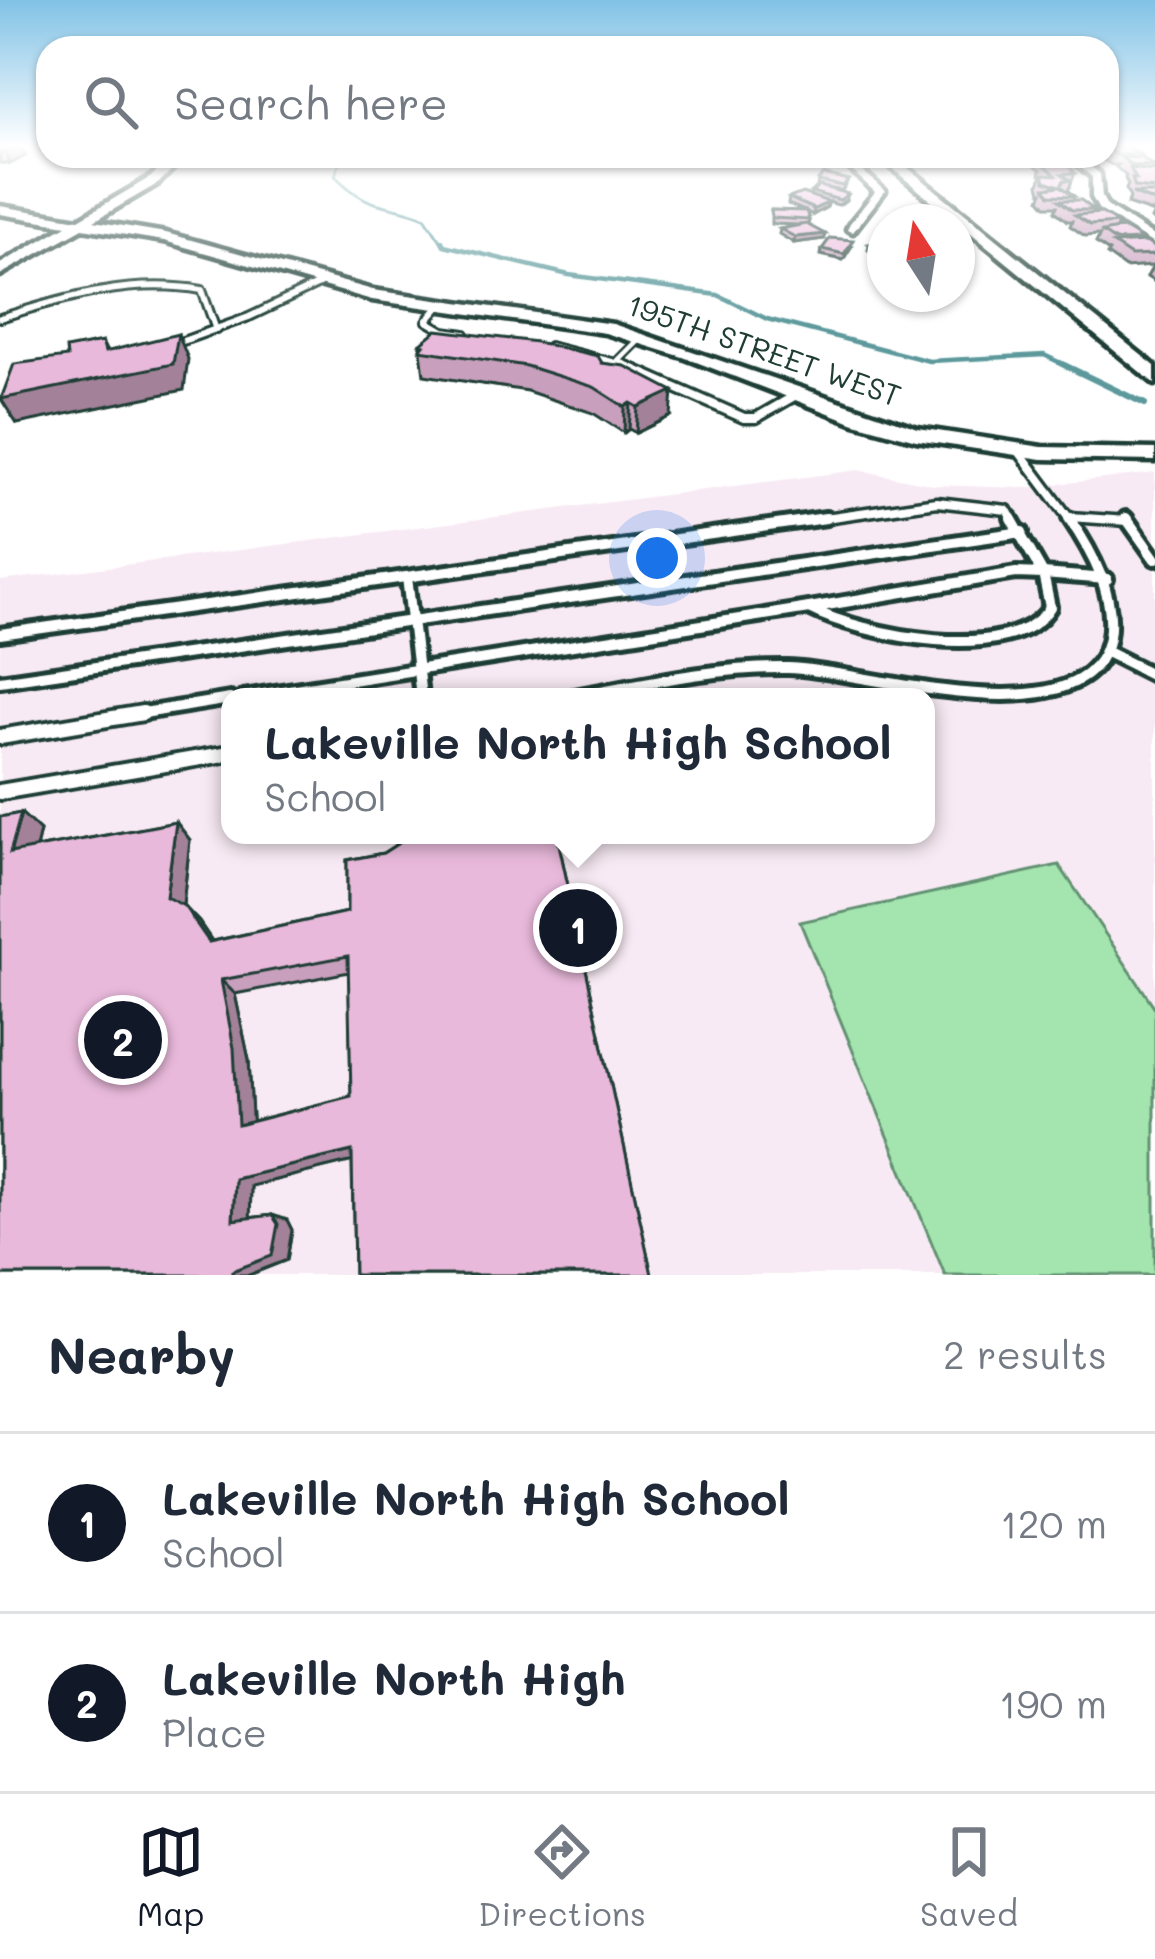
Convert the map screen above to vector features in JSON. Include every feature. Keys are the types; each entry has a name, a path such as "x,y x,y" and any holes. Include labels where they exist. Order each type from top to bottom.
{"main road":[{"path":"943,204 1155,377"},
{"path":"970,204 1123,323"},
{"path":"1060,301 1080,309 1155,366"}],"street":[{"path":"0,270 99,204"},
{"path":"0,256 108,204"},
{"path":"853,229 870,204"},
{"path":"1101,204 1155,242"},
{"name":"195TH STREET WEST","path":"0,210 78,220 223,251 323,283 564,319 635,335 898,429 1018,450 1155,455"},
{"name":"195TH STREET WEST","path":"1090,454 1155,442"}],"lane":[{"path":"158,348 323,283"},
{"path":"0,318 125,289 188,286 202,290 216,329"},
{"path":"441,304 427,321 432,326 488,337"},
{"path":"605,355 635,335"},
{"path":"619,360 635,335"},
{"path":"533,343 605,355 745,418 756,418 796,395"},
{"path":"621,688 703,674 793,668 867,674 985,694 1038,694 1083,677 1117,641 1118,605 1070,517 1018,450"},
{"path":"0,634 937,502 1001,508 1012,514 1043,574 1049,610 1037,624 992,638 928,640 824,620 809,608"},
{"path":"1070,517 1125,517 1155,559"},
{"path":"0,681 1022,532"},
{"path":"300,688 1006,574 1107,579"},
{"path":"407,577 420,688"},
{"path":"1109,653 1155,676"},
{"path":"0,737 221,700"},
{"path":"0,792 221,755"}],"shaded area":[{"path":"859,470 934,485 1023,488 1155,473 1155,1275 0,1275 0,581"}],"green space":[{"path":"1059,865 1155,1008 1155,1275 945,1275 800,922"}],"building":[{"path":"1065,204 1087,204 1094,210 1072,210"},
{"path":"771,210 806,211 809,220 772,218"},
{"path":"1102,213 1118,223 1090,225 1075,215"},
{"path":"806,224 825,234 795,237 780,229"},
{"path":"1123,228 1143,240 1115,241 1102,232"},
{"path":"830,238 853,240 844,254 822,249"},
{"path":"1146,242 1155,248 1155,255 1131,256 1113,244"},
{"path":"437,330 536,342 598,356 602,363 625,366 673,391 638,407 631,403 625,407 594,387 526,366 420,350 424,345 420,344"},
{"path":"178,334 173,364 1,399 14,364 67,357 66,349 102,342 105,352"},
{"path":"21,813 10,853 176,822 166,897 184,906 209,942 347,912 347,860 383,853 397,844 559,844 652,1275 354,1275 352,1151 235,1179 233,1220 272,1215 278,1224 272,1256 232,1271 232,1275 0,1275 0,817","holes":["348,956 351,1096 238,1125 234,1048 221,980"]}],"waterway":[{"path":"381,204 425,217 443,244"},
{"path":"442,241 569,275 718,295 767,319 929,361 1044,355 1067,366"},
{"path":"1060,363 1145,404"}],"place":[{"name":"Lakeville North High School","path":"578,928"},
{"name":"Lakeville North High","path":"123,1040"}]}
